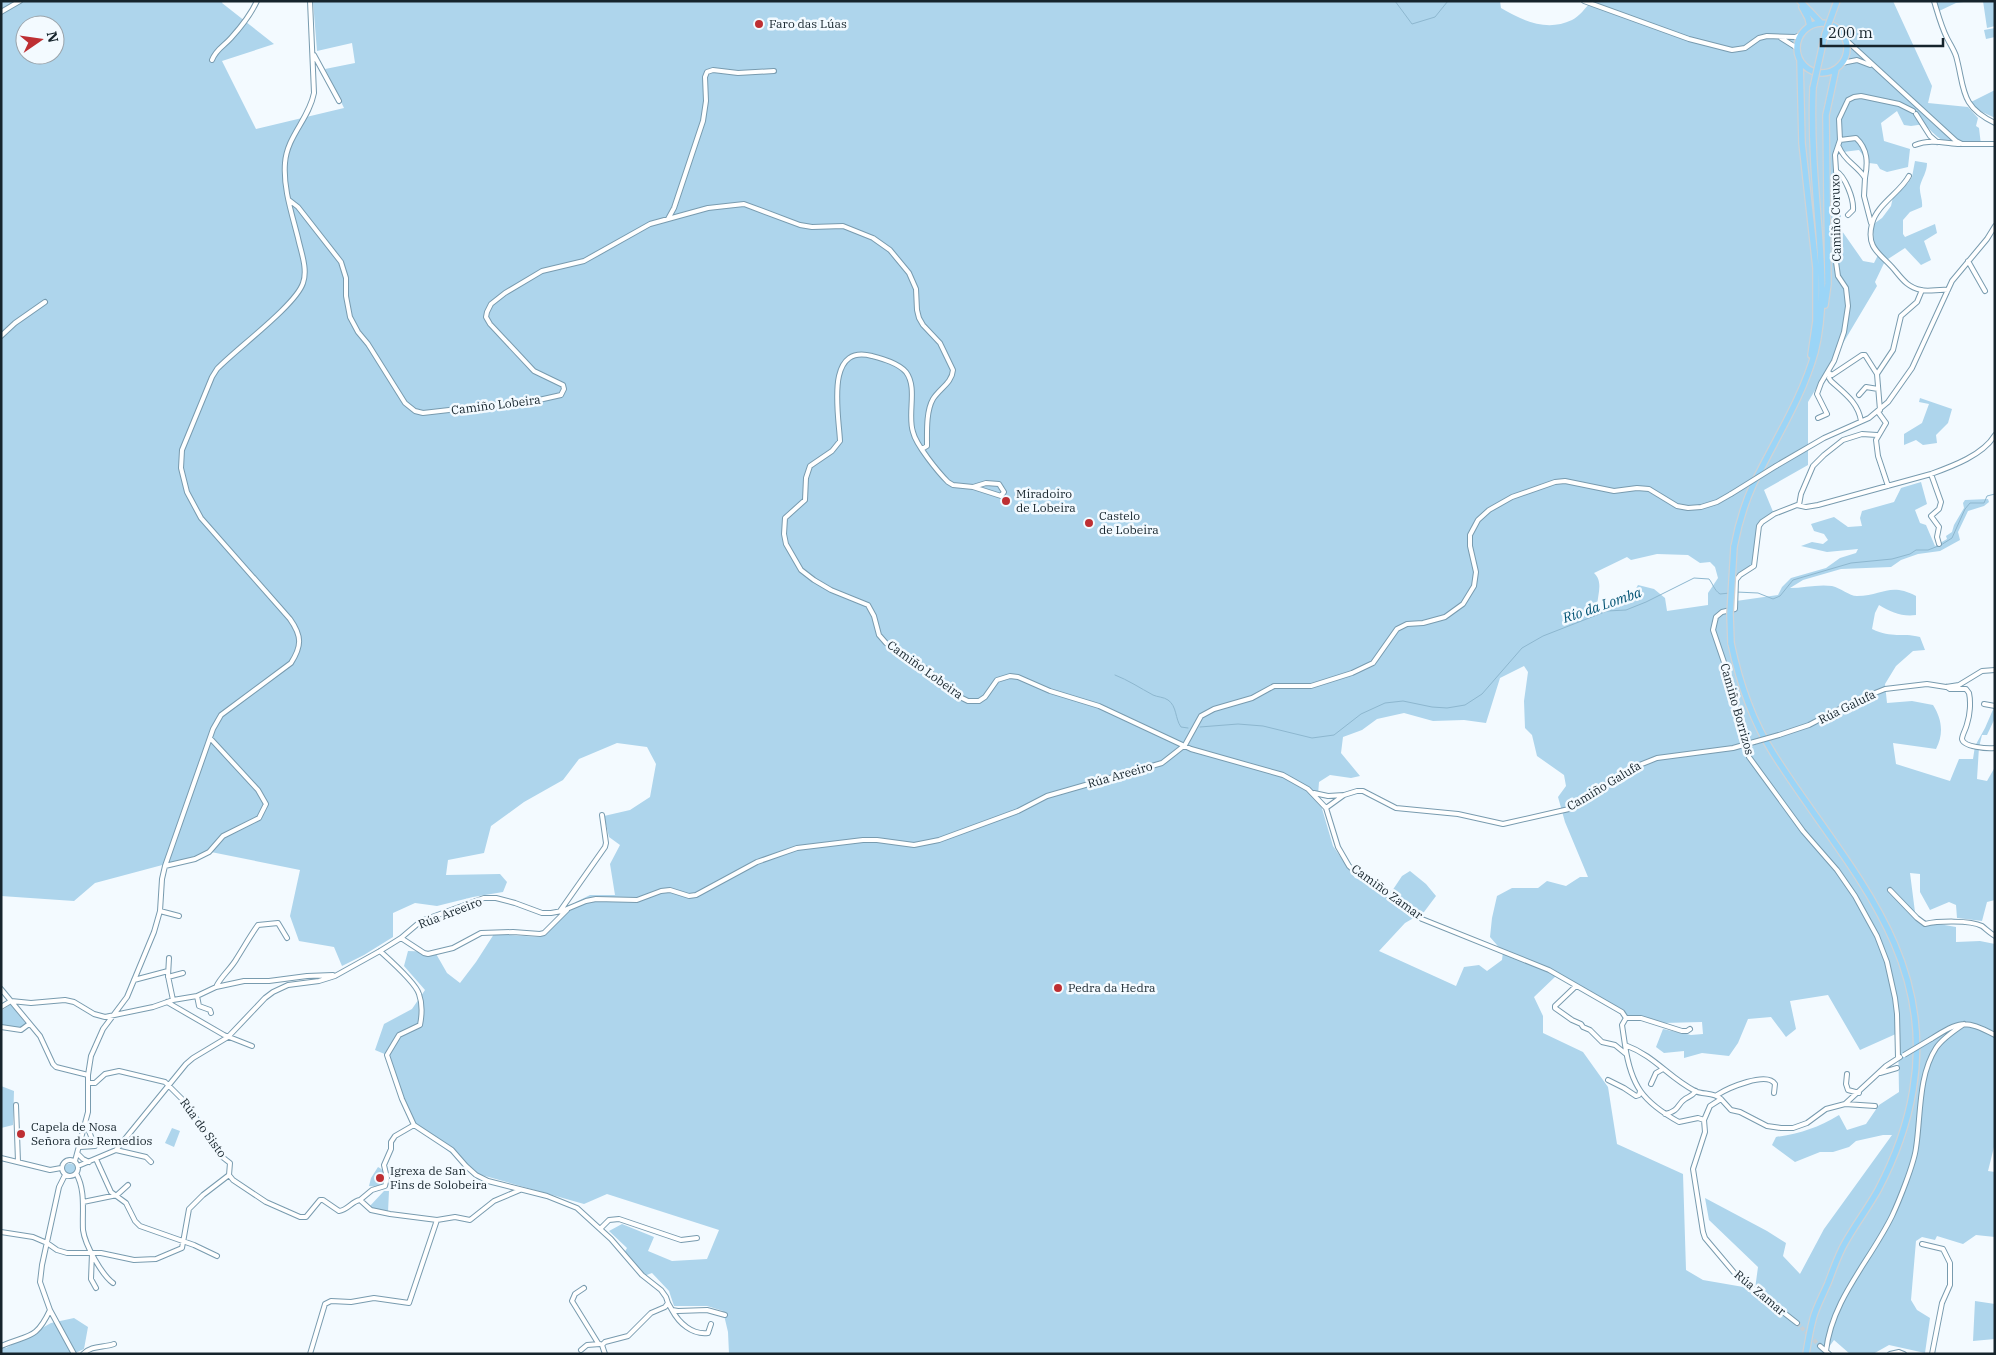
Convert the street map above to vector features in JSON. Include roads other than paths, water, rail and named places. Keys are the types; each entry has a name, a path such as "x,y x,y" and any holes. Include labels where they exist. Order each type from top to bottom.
{"highway":[{"path":"1799,1 1821,23 1837,28 1846,40 1846,53 1842,64 1836,69 1819,73 1807,68 1800,60"},
{"path":"1799,1 1807,14 1810,26"},
{"path":"1806,1354 1813,1318 1844,1244 1877,1191 1890,1165 1907,1120 1913,1089 1916,1054 1914,1011 1908,980 1897,946 1883,916 1866,889 1772,752 1752,711 1740,679 1732,643 1730,614 1734,547 1737,531 1752,487 1794,405 1816,344 1822,302 1812,139 1813,88 1825,34 1837,1"},
{"path":"1811,362 1811,347 1816,322 1816,268 1802,143 1800,60 1797,48 1801,35 1810,26 1821,23"},
{"path":"1811,362 1816,357 1822,334 1828,284 1826,115 1836,69"}],"street":[{"path":"1,12 20,1"},
{"path":"212,60 218,49 231,38 251,12 257,1"},
{"path":"75,1162 88,1112 89,1063 96,1043 104,1029 127,997 154,932 160,911 162,879 210,738 221,715 286,668 298,652 297,631 290,619 196,511 187,492 180,459 187,436 217,369 292,300 303,284 304,264 285,180 285,161 290,143 311,106 314,93 310,1"},
{"path":"1584,1 1689,39 1723,48 1740,49 1759,38 1774,36 1795,37 1801,35"},
{"path":"1934,1 1939,21 1956,56 1963,90 1969,103 1975,111 1995,123"},
{"path":"1774,36 1789,42 1797,48"},
{"path":"1846,40 1945,132 1962,144"},
{"path":"313,54 339,101"},
{"path":"1842,64 1857,60 1868,63 1879,70"},
{"path":"668,219 674,208 703,121 706,101 705,76 707,72 712,70 738,73 774,71"},
{"name":"Camiño Coruxo","path":"1818,418 1827,414 1817,394 1820,383 1829,374 1834,361 1844,332 1848,306 1846,288 1838,276 1835,255 1838,200 1836,155 1840,140 1839,119 1848,100 1861,96 1899,104 1915,112"},
{"path":"1915,104 1915,112 1937,143"},
{"path":"1915,112 1923,112"},
{"path":"1840,140 1856,138 1863,147 1867,161 1864,196 1872,224 1872,240 1878,255 1891,266 1900,279 1922,290 1948,290"},
{"path":"1916,145 1929,140 1937,143 1995,144"},
{"path":"1839,147 1845,159 1857,168 1865,178"},
{"path":"1836,171 1843,178 1853,202 1853,210 1848,215"},
{"path":"1872,224 1891,196 1910,176"},
{"name":"Camiño Lobeira","path":"289,200 302,212 341,262 346,278 346,296 350,317 358,332 368,344 405,403 423,413 530,402 561,395 564,389 563,385 534,371 490,324 486,317 487,312 492,304 505,293 542,271 584,261 650,224 708,208 744,204 812,228 843,226 850,228 873,238 890,250 909,273 916,289 919,318 940,343 953,370 949,382 938,392 931,404 926,446 922,449"},
{"path":"1879,411 1912,368 1948,290 1968,260 1987,239 1995,226"},
{"path":"1987,239 1995,234"},
{"path":"1968,260 1985,291"},
{"path":"1877,374 1893,350 1901,316 1917,302 1922,290"},
{"path":"1,336 15,323 45,302"},
{"name":"Camiño Lobeira","path":"974,487 994,482 999,484 1004,492 1001,496 974,487 953,485 948,482 922,449 913,432 910,384 906,372 893,363 870,355 858,354 846,360 841,366 838,376 837,417 840,441 832,451 810,466 806,478 805,500 789,512 784,522 786,544 801,570 831,590 868,604 874,616 879,634 886,643 925,668 960,697 975,702 983,699 997,680 1010,676 1018,677 1050,691 1099,706 1185,745"},
{"path":"1861,421 1858,410 1850,396 1831,381 1829,374 1862,355 1865,356 1877,374 1879,411 1886,423 1876,440 1878,456 1888,486"},
{"path":"1860,395 1866,387 1878,389"},
{"name":"Rúa Areeiro","path":"78,1166 116,1150 193,1058 228,1037 265,998 288,985 319,981 335,976 401,938 421,922 484,898 496,898 515,902 542,913 559,912 586,901 637,900 661,891 670,890 689,896 696,895 757,862 797,848 863,840 914,845 939,840 1018,810 1047,796 1162,763 1185,745 1200,716 1206,712 1252,698 1274,686 1311,686 1352,673 1373,663 1397,629 1408,624 1423,623 1444,617 1458,609 1468,598 1474,586 1476,572 1470,546 1470,535 1478,520 1502,501 1544,485 1564,481 1614,491 1637,488 1649,489 1677,506 1688,508 1701,507 1717,502 1824,438 1879,411"},
{"path":"1799,504 1801,494 1813,466 1824,455 1843,440 1862,434 1878,434"},
{"name":"Camiño Borrizos","path":"1898,1058 1895,998 1887,962 1877,936 1855,896 1837,870 1803,831 1749,757 1727,671 1713,630 1716,617 1722,612 1735,609 1735,592 1740,575 1754,566 1759,526 1767,518 1799,504 1806,507 1818,505 1950,468 1986,446 1995,434"},
{"path":"1931,474 1942,502 1939,509 1931,516 1939,527 1937,537 1939,544"},
{"name":"Rúa Galufa","path":"1946,687 1959,685 1982,671 1995,670"},
{"name":"Rúa Galufa","path":"1779,735 1809,726 1885,689 1926,684 1966,690 1969,693 1968,723 1962,738 1963,742 1981,748 1995,748"},
{"path":"1984,704 1995,706"},
{"name":"Camiño Galufa","path":"1314,793 1328,796 1364,791 1396,808 1458,814 1503,824 1568,809 1632,768 1656,758 1733,748 1779,735"},
{"path":"166,866 195,859 208,852 223,836 259,818 266,804 258,790 210,738"},
{"name":"Camiño Zamar","path":"1185,745 1191,749 1218,758 1283,775 1314,793 1326,808 1338,847 1348,866 1358,875 1422,919 1545,968 1576,986"},
{"path":"1326,808 1344,794"},
{"path":"559,912 605,847 602,815"},
{"path":"1890,890 1925,924 1936,921 1974,924 1982,926 1995,936"},
{"name":"Rúa Areeiro","path":"401,938 424,953 441,952 464,944 481,933 514,932 540,934 565,913 568,908"},
{"path":"160,911 179,916"},
{"path":"216,988 236,959 242,946 258,925 278,923 288,938"},
{"path":"380,951 395,964 419,992 422,1013 420,1025 399,1035 387,1055 402,1099 414,1125 452,1150 476,1175 488,1181 547,1196 576,1208 600,1229 632,1264 661,1290 676,1318 694,1332 708,1333 711,1324"},
{"path":"169,958 168,977 173,1000"},
{"path":"134,980 168,971"},
{"path":"168,977 183,973"},
{"name":"Rúa Areeiro","path":"11,1001 31,1003 65,1000 74,1002 105,1017 197,996 244,980 269,981 307,976 335,976"},
{"path":"1626,1018 1622,1012 1576,986 1555,1008 1590,1030 1602,1042 1615,1045 1626,1054"},
{"path":"1,989 40,1036 56,1067 88,1075"},
{"path":"197,996 199,1006 210,1010 211,1013"},
{"path":"1,1007 11,1001"},
{"path":"166,1002 228,1037 252,1046"},
{"path":"1626,1018 1641,1018 1687,1032 1690,1029"},
{"path":"1626,1018 1622,1025 1626,1054 1640,1091 1653,1107 1679,1122 1698,1118 1704,1120"},
{"path":"1,1027 21,1030 29,1024"},
{"path":"1827,1352 1828,1336 1834,1318 1853,1280 1892,1217 1916,1150 1926,1069 1936,1047 1964,1024"},
{"path":"1846,1104 1898,1058 1952,1027 1973,1024 1995,1034"},
{"path":"1625,1045 1639,1050 1652,1058 1663,1069 1696,1091 1719,1097 1731,1110 1740,1112 1767,1126 1793,1128 1808,1122 1826,1109 1846,1104 1875,1106"},
{"path":"1879,1074 1897,1068"},
{"path":"1651,1084 1656,1073 1663,1069"},
{"name":"Rúa do Sisto","path":"88,1084 95,1083 105,1074 119,1071 160,1079 186,1102 222,1156 230,1163 229,1175"},
{"path":"1847,1074 1846,1084 1848,1090 1859,1093"},
{"name":"Rúa Zamar","path":"1774,1093 1776,1084 1770,1079 1765,1078 1743,1084 1719,1097 1710,1106 1704,1120 1705,1132 1693,1169 1693,1177 1705,1238 1737,1276 1797,1324"},
{"path":"1608,1080 1636,1096 1639,1095 1640,1091"},
{"path":"1665,1114 1676,1110 1683,1100 1692,1096 1696,1091"},
{"path":"16,1105 18,1162"},
{"path":"80,1147 95,1146 96,1143 92,1139 86,1123"},
{"path":"1,1232 33,1237 67,1254 92,1252 134,1260 156,1260 179,1250 183,1245 190,1209 203,1195 229,1175 233,1180 266,1202 300,1217 306,1218 320,1200 323,1200 339,1211 345,1210 372,1190 385,1186 387,1178 384,1165 391,1149 391,1142 395,1136 414,1125"},
{"path":"116,1150 146,1158 151,1162"},
{"path":"78,1154 82,1159 89,1162"},
{"path":"1,1158 50,1170 61,1168"},
{"path":"96,1159 105,1182 114,1195 126,1203 135,1222 140,1226 183,1241 217,1256"},
{"path":"66,1160 75,1162 78,1166 76,1173 70,1177 65,1175 61,1168 66,1160"},
{"path":"76,1173 82,1183 84,1232 106,1279 113,1283"},
{"path":"65,1175 59,1188 40,1282 50,1310 74,1354"},
{"path":"83,1202 114,1195 128,1185"},
{"path":"360,1200 371,1210 437,1220 455,1217 470,1220 494,1202 520,1190"},
{"path":"600,1229 609,1220 619,1219 681,1240 697,1238"},
{"path":"310,1354 325,1304 331,1301 350,1302 374,1298 409,1303 437,1220"},
{"path":"1922,1244 1943,1249 1950,1263 1950,1285 1942,1303 1932,1354"},
{"path":"92,1252 91,1278 96,1288"},
{"path":"584,1288 575,1294 572,1301 605,1354"},
{"path":"581,1350 587,1345 600,1344 628,1336 651,1313 668,1303"},
{"path":"1,1346 35,1334 42,1326 50,1310"},
{"path":"672,1310 707,1310 725,1315"},
{"path":"83,1354 89,1348 114,1344"},
{"path":"1820,1346 1827,1352"},
{"path":"1890,1354 1904,1354"}],"waterway":[{"path":"1395,1 1412,24 1435,17 1448,1"},
{"name":"Río da Lomba","path":"1736,592 1758,593 1773,599 1780,596 1793,580 1851,563 1892,559 1910,554 1916,550 1928,550 1952,538 1965,509 1970,503 1984,503 1987,496 1995,494"},
{"name":"Río da Lomba","path":"1200,727 1238,724 1263,726 1312,738 1334,735 1361,714 1385,703 1403,701 1447,708 1465,705 1482,694 1522,648 1543,636 1607,611 1626,610 1694,578 1709,579 1720,594 1730,593"},
{"name":"Río da Lomba","path":"1115,675 1153,695 1168,700 1173,706 1181,727 1188,728"}],"tunnel":[{"path":"1797,1323 1820,1346"}],"place":[{"name":"Faro das Lúas","path":"759,24"},
{"name":"Miradoiro de Lobeira","path":"1006,501"},
{"name":"Castelo de Lobeira","path":"1089,523"},
{"name":"Pedra da Hedra","path":"1058,988"},
{"name":"Capela de Nosa Señora dos Remedios","path":"21,1134"},
{"name":"Igrexa de San Fins de Solobeira","path":"380,1178"}]}
